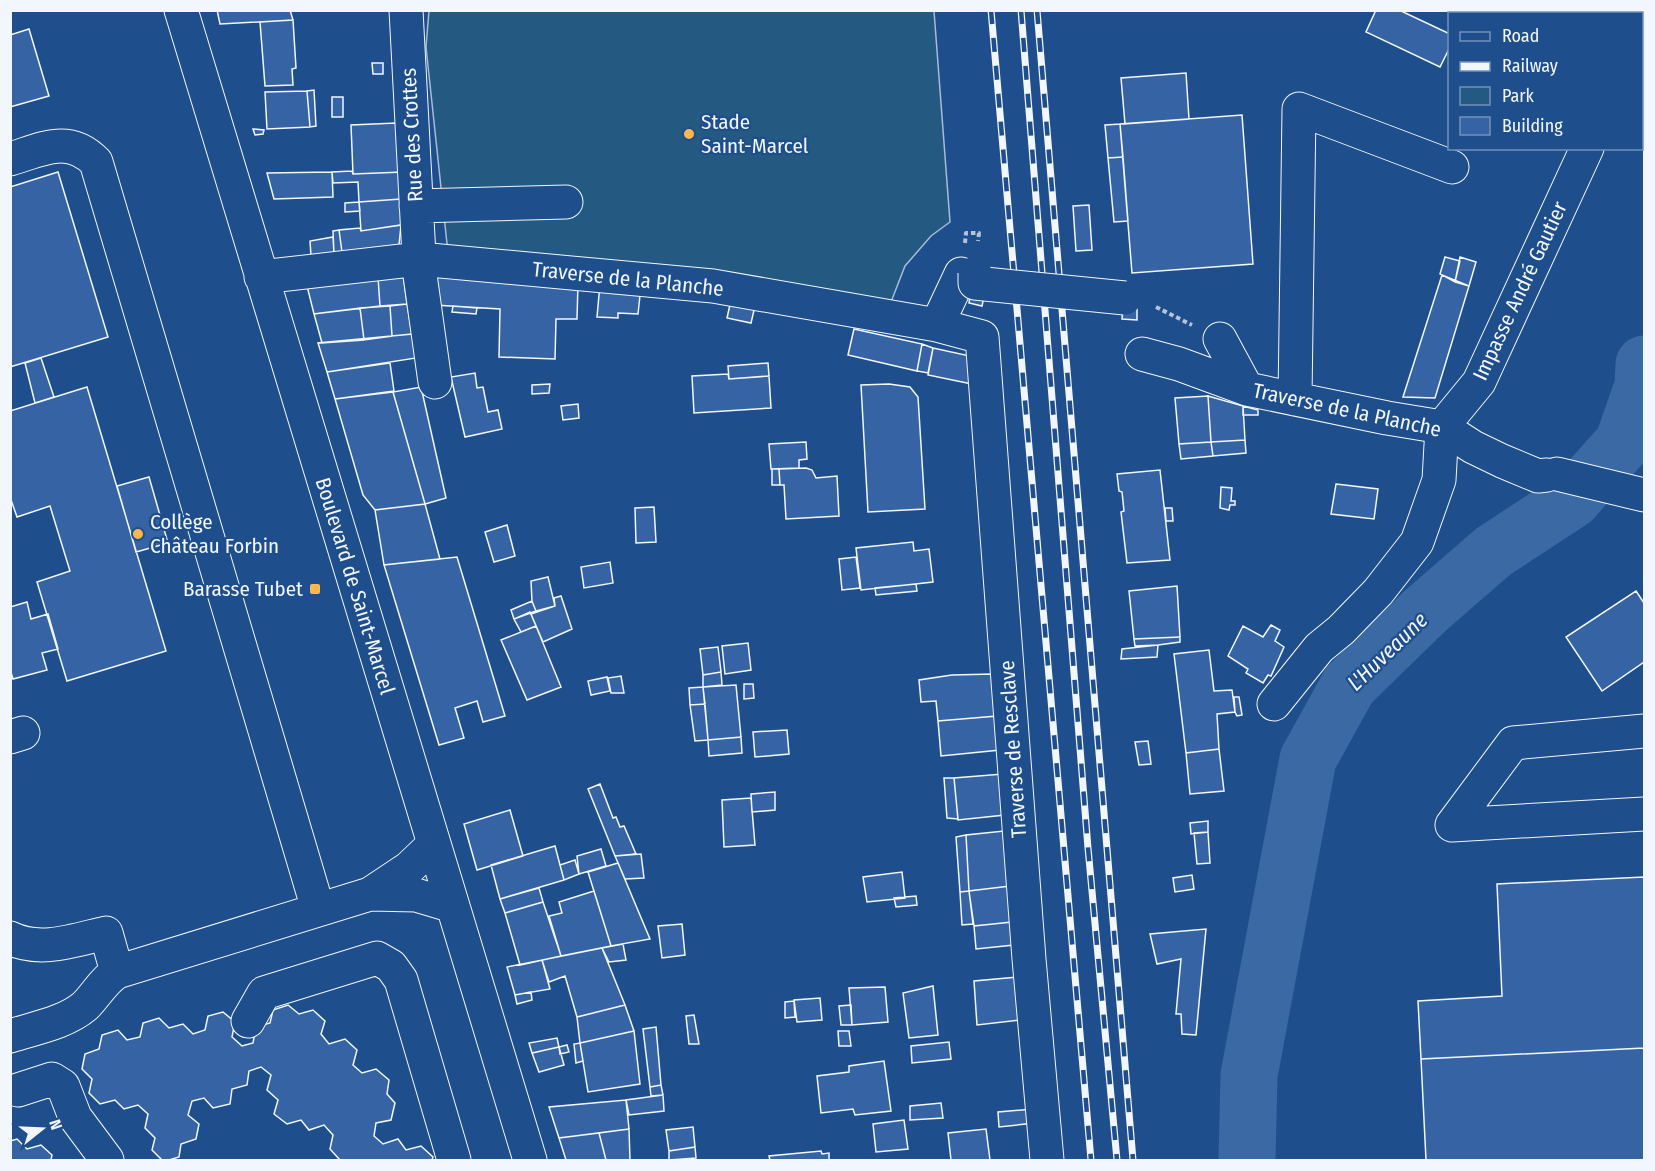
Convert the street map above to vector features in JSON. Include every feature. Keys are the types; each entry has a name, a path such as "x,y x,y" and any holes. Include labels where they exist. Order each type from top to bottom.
{"street":[{"name":"Boulevard de Saint-Marcel","path":"181,10 530,1161"},
{"name":"Rue des Crottes","path":"406,10 419,259 435,381"},
{"path":"1295,399 1299,109 1452,167"},
{"path":"10,159 53,146 72,146 86,151 96,162 318,909"},
{"name":"Impasse André Gautier","path":"1442,427 1479,382 1583,156"},
{"path":"416,206 566,202"},
{"name":"Traverse de la Planche","path":"261,277 419,259 713,286 937,325 982,338"},
{"path":"937,325 968,273 975,282 1125,298"},
{"name":"Traverse de Resclave","path":"982,338 1029,958 1047,1161"},
{"path":"1220,339 1246,389"},
{"name":"Traverse de la Planche","path":"1142,354 1179,364 1246,389 1442,427 1473,447 1538,476 1552,475 1644,495"},
{"path":"1274,704 1319,648 1341,630 1378,592 1417,542 1439,480 1442,427"},
{"path":"1644,732 1513,743 1452,825 1644,814"},
{"path":"370,894 409,868 434,844"},
{"path":"10,1036 71,1017 87,1004 104,981 117,972 318,909 370,894 416,895 453,906"},
{"path":"10,938 19,942 51,945 105,933 117,972"},
{"path":"248,1021 264,993 377,958 391,966 401,980 454,1161"},
{"path":"18,1090 52,1079 63,1086 75,1117 107,1161"}],"path":[{"path":"1125,298 1153,305 1220,339"}],"green space":[{"name":"Stade Saint-Marcel","path":"429,11 934,11 950,222 931,236 905,266 891,302 448,253 426,47"}],"building":[{"path":"217,10 290,10 293,20 220,24"},
{"path":"1376,10 1399,10 1448,33 1448,51 1440,67 1366,32"},
{"path":"293,20 296,68 292,69 293,85 265,86 260,22"},
{"path":"29,29 49,96 10,107 10,35"},
{"path":"372,63 383,63 383,74 373,74"},
{"path":"1186,73 1189,119 1125,124 1121,78"},
{"path":"314,90 316,126 310,127 307,91"},
{"path":"307,91 310,127 267,129 265,92"},
{"path":"332,97 343,97 343,117 332,117"},
{"path":"1242,115 1253,264 1132,273 1120,124"},
{"path":"396,123 403,172 353,174 351,125"},
{"path":"1120,124 1123,157 1108,158 1105,125"},
{"path":"253,129 264,130 263,134 255,135"},
{"path":"1123,157 1128,221 1114,222 1108,158"},
{"path":"352,171 353,174 403,172 401,199 359,202 358,182 333,183 332,172"},
{"path":"58,172 108,337 10,367 10,187"},
{"path":"332,172 333,197 274,199 267,173"},
{"path":"401,199 401,225 361,231 359,202"},
{"path":"359,202 360,211 345,212 345,203"},
{"path":"1089,205 1092,250 1076,251 1073,206"},
{"path":"401,225 399,245 342,252 339,230 360,228 361,231"},
{"path":"339,230 342,252 334,254 333,231"},
{"path":"333,237 334,254 311,256 310,241"},
{"path":"1445,257 1460,261 1455,282 1440,274"},
{"path":"1460,257 1476,262 1469,286 1455,282"},
{"path":"403,274 407,304 380,306 378,277"},
{"path":"1442,275 1469,286 1435,398 1403,397"},
{"path":"378,277 380,306 314,314 307,286"},
{"path":"433,277 578,283 577,319 556,319 555,359 499,357 500,309 434,305"},
{"path":"600,284 641,286 638,314 618,313 618,318 597,317"},
{"path":"971,290 985,292 982,306 969,303"},
{"path":"731,300 755,306 751,323 727,318"},
{"path":"407,304 412,334 392,336 390,306"},
{"path":"390,306 392,336 364,340 360,308"},
{"path":"453,306 477,308 476,314 452,312"},
{"path":"1123,306 1137,307 1137,320 1122,319"},
{"path":"360,308 364,340 322,343 314,314"},
{"path":"854,329 922,344 917,371 848,355"},
{"path":"412,334 416,358 327,372 318,343"},
{"path":"922,344 933,348 928,373 917,371"},
{"path":"933,348 970,356 972,384 928,375"},
{"path":"41,358 54,397 35,403 25,363"},
{"path":"390,363 394,391 335,399 327,372"},
{"path":"768,363 769,376 729,379 728,366"},
{"path":"475,373 477,388 483,387 488,412 498,410 502,429 465,437 451,377"},
{"path":"728,374 729,379 769,376 771,408 694,413 692,376"},
{"path":"550,384 549,393 532,394 532,385"},
{"path":"889,384 910,387 918,397 925,509 868,512 861,385"},
{"path":"87,387 166,651 67,681 37,582 70,571 50,506 17,517 10,497 10,411"},
{"path":"421,387 446,498 425,504 393,392"},
{"path":"393,392 425,504 375,510 363,495 335,399"},
{"path":"1208,396 1211,442 1179,444 1175,398"},
{"path":"1208,396 1243,406 1245,440 1211,442"},
{"path":"578,404 579,418 563,420 561,406"},
{"path":"1243,406 1258,410 1258,415 1243,415"},
{"path":"1245,440 1246,453 1213,456 1211,442"},
{"path":"806,442 807,459 799,460 799,468 771,469 769,444"},
{"path":"1211,442 1213,456 1181,459 1179,444"},
{"path":"806,468 812,470 816,478 837,476 839,516 786,519 784,485 780,485 779,469"},
{"path":"772,469 779,469 780,485 772,485"},
{"path":"1160,470 1170,560 1127,563 1121,512 1124,511 1122,492 1119,491 1117,474"},
{"path":"149,477 168,543 136,552 117,486"},
{"path":"1336,484 1378,489 1374,519 1331,514"},
{"path":"1221,487 1232,488 1231,501 1235,501 1235,505 1230,505 1229,510 1220,508"},
{"path":"425,504 440,559 384,565 375,510"},
{"path":"654,507 656,542 636,543 635,508"},
{"path":"1165,508 1172,508 1173,521 1166,521"},
{"path":"507,525 515,556 494,562 485,532"},
{"path":"913,542 914,551 929,549 933,582 861,590 856,548"},
{"path":"457,557 505,716 483,722 477,701 455,708 464,738 439,745 384,565"},
{"path":"856,557 860,588 842,590 839,559"},
{"path":"610,562 613,583 584,588 581,567"},
{"path":"548,577 555,606 536,611 532,601 531,581"},
{"path":"916,584 917,591 876,595 875,588"},
{"path":"1177,586 1180,637 1134,639 1129,591"},
{"path":"1636,591 1644,603 1644,662 1602,691 1566,637"},
{"path":"561,596 572,629 543,642 531,614 555,606 554,598"},
{"path":"532,601 536,611 514,619 511,610"},
{"path":"27,602 31,619 48,614 58,649 42,653 47,670 13,679 10,669 10,607"},
{"path":"530,612 536,626 521,632 514,619"},
{"path":"1271,625 1280,630 1275,641 1284,647 1271,676 1268,675 1263,683 1246,673 1248,669 1228,656 1243,626 1263,637"},
{"path":"536,626 561,687 527,700 501,640"},
{"path":"1180,637 1180,642 1135,646 1134,639"},
{"path":"748,643 751,670 725,674 722,646"},
{"path":"1158,645 1157,657 1121,659 1122,649"},
{"path":"718,647 721,672 703,675 700,649"},
{"path":"1209,650 1214,691 1232,690 1235,712 1217,714 1219,749 1186,753 1174,654"},
{"path":"721,672 722,685 703,687 703,675"},
{"path":"993,674 997,716 938,721 936,701 921,702 919,680 952,675"},
{"path":"621,676 624,693 611,693 608,678"},
{"path":"607,677 610,691 591,695 588,681"},
{"path":"744,684 753,684 754,698 744,699"},
{"path":"736,685 741,737 708,740 703,687"},
{"path":"703,687 705,704 690,705 689,688"},
{"path":"1234,697 1239,697 1242,715 1237,716 1235,712"},
{"path":"705,704 708,740 695,741 690,705"},
{"path":"997,716 1000,750 941,756 938,721"},
{"path":"787,730 789,754 755,757 753,732"},
{"path":"741,737 742,753 709,756 708,740"},
{"path":"1148,741 1151,764 1139,765 1135,742"},
{"path":"1219,749 1224,791 1190,794 1186,753"},
{"path":"1003,774 1005,815 958,820 954,778"},
{"path":"944,778 954,778 958,819 947,818"},
{"path":"600,784 613,818 616,817 620,827 624,826 636,854 615,856 588,789"},
{"path":"775,792 775,810 752,812 751,794"},
{"path":"751,798 755,845 724,847 722,800"},
{"path":"510,810 523,856 477,870 464,824"},
{"path":"1208,821 1208,832 1191,834 1190,823"},
{"path":"1004,831 1010,886 969,891 966,835"},
{"path":"1208,832 1210,863 1197,864 1194,833"},
{"path":"966,835 969,891 960,892 956,837"},
{"path":"555,846 564,880 500,899 491,865"},
{"path":"601,849 606,866 579,874 577,856"},
{"path":"641,854 644,878 625,879 615,856"},
{"path":"575,860 579,874 564,880 560,865"},
{"path":"618,863 650,939 611,946 588,872"},
{"path":"902,872 905,898 867,902 863,877"},
{"path":"1192,875 1194,889 1175,892 1173,878"},
{"path":"1644,877 1644,1048 1421,1059 1418,1001 1502,996 1497,884"},
{"path":"1010,886 1012,922 974,926 969,891"},
{"path":"539,888 543,902 505,913 500,899"},
{"path":"594,891 611,946 561,956 549,916 562,913 559,902"},
{"path":"969,891 973,924 962,925 960,892"},
{"path":"916,896 917,905 896,907 894,898"},
{"path":"543,902 561,956 520,965 505,913"},
{"path":"1012,922 1014,945 976,949 974,926"},
{"path":"682,924 685,955 662,958 658,926"},
{"path":"1206,929 1196,1035 1182,1034 1181,1014 1176,1014 1181,959 1157,964 1150,934"},
{"path":"623,944 626,960 609,962 602,948"},
{"path":"602,948 625,1005 577,1017 565,976 549,982 542,960"},
{"path":"542,960 550,989 515,995 507,967"},
{"path":"1018,977 1021,1020 977,1025 974,981"},
{"path":"933,986 938,1035 909,1038 903,993"},
{"path":"885,987 888,1022 852,1025 849,988"},
{"path":"531,992 532,1000 517,1004 515,995"},
{"path":"820,998 822,1020 797,1022 794,1000"},
{"path":"794,1001 795,1017 785,1018 785,1002"},
{"path":"288,1005 299,1014 313,1010 325,1021 321,1034 329,1044 345,1039 357,1050 353,1065 362,1073 376,1069 389,1080 387,1094 395,1103 391,1120 376,1123 374,1136 383,1144 398,1139 406,1150 421,1146 433,1157 432,1160 340,1160 330,1149 333,1135 324,1125 309,1130 301,1120 287,1124 274,1114 278,1100 267,1090 271,1075 261,1067 249,1071 247,1085 232,1089 230,1104 213,1108 204,1098 192,1101 188,1115 199,1124 196,1139 181,1144 179,1157 169,1160 162,1160 152,1150 155,1138 145,1128 148,1114 138,1105 124,1109 115,1100 100,1104 89,1093 92,1079 82,1069 85,1054 99,1049 102,1035 118,1030 127,1040 140,1037 143,1023 159,1018 169,1028 183,1024 193,1034 205,1030 208,1016 223,1012 235,1022 232,1037 242,1046 253,1043 256,1027 270,1023 273,1010"},
{"path":"625,1005 634,1031 580,1043 577,1017"},
{"path":"851,1005 852,1025 841,1025 839,1006"},
{"path":"694,1015 699,1044 689,1044 686,1016"},
{"path":"656,1027 661,1085 650,1087 643,1029"},
{"path":"634,1031 640,1084 588,1092 580,1043"},
{"path":"838,1031 849,1031 851,1046 839,1046"},
{"path":"557,1038 559,1047 532,1053 529,1043"},
{"path":"949,1042 951,1059 912,1063 911,1046"},
{"path":"580,1043 583,1061 576,1063 574,1044"},
{"path":"567,1045 569,1052 560,1054 559,1047"},
{"path":"559,1047 564,1065 539,1072 532,1053"},
{"path":"1644,1048 1644,1160 1426,1160 1421,1059"},
{"path":"884,1061 891,1111 855,1115 853,1109 821,1113 817,1076 849,1072 849,1066"},
{"path":"661,1085 663,1095 651,1096 650,1087"},
{"path":"663,1095 664,1111 629,1115 626,1100"},
{"path":"626,1100 629,1129 559,1138 549,1107"},
{"path":"941,1103 943,1118 910,1120 910,1106"},
{"path":"1033,1109 1035,1123 999,1127 998,1112"},
{"path":"904,1120 908,1149 876,1152 873,1124"},
{"path":"693,1127 695,1147 669,1151 666,1130"},
{"path":"629,1129 630,1160 606,1160 599,1133"},
{"path":"986,1129 990,1160 951,1160 948,1133"},
{"path":"599,1133 606,1160 566,1160 559,1138"},
{"path":"17,1139 27,1149 41,1145 52,1155 51,1160 10,1160 10,1141"},
{"path":"695,1147 696,1158 669,1160 669,1151"},
{"path":"821,1151 822,1154 829,1153 829,1160 770,1160 769,1156"}],"waterway":[{"name":"L'Huveaune","path":"1247,1160 1249,1075 1308,759 1349,685 1426,610 1494,551 1572,500 1623,443 1643,386 1644,364"}],"railway":[{"path":"991,10 1091,1160"},
{"path":"1021,10 1088,848 1117,1160"},
{"path":"1037,10 1133,1160"}],"place":[{"name":"Stade Saint-Marcel","path":"689,134"},
{"name":"Collège Château Forbin","path":"138,534"},
{"name":"Barasse Tubet","path":"315,589"}]}
